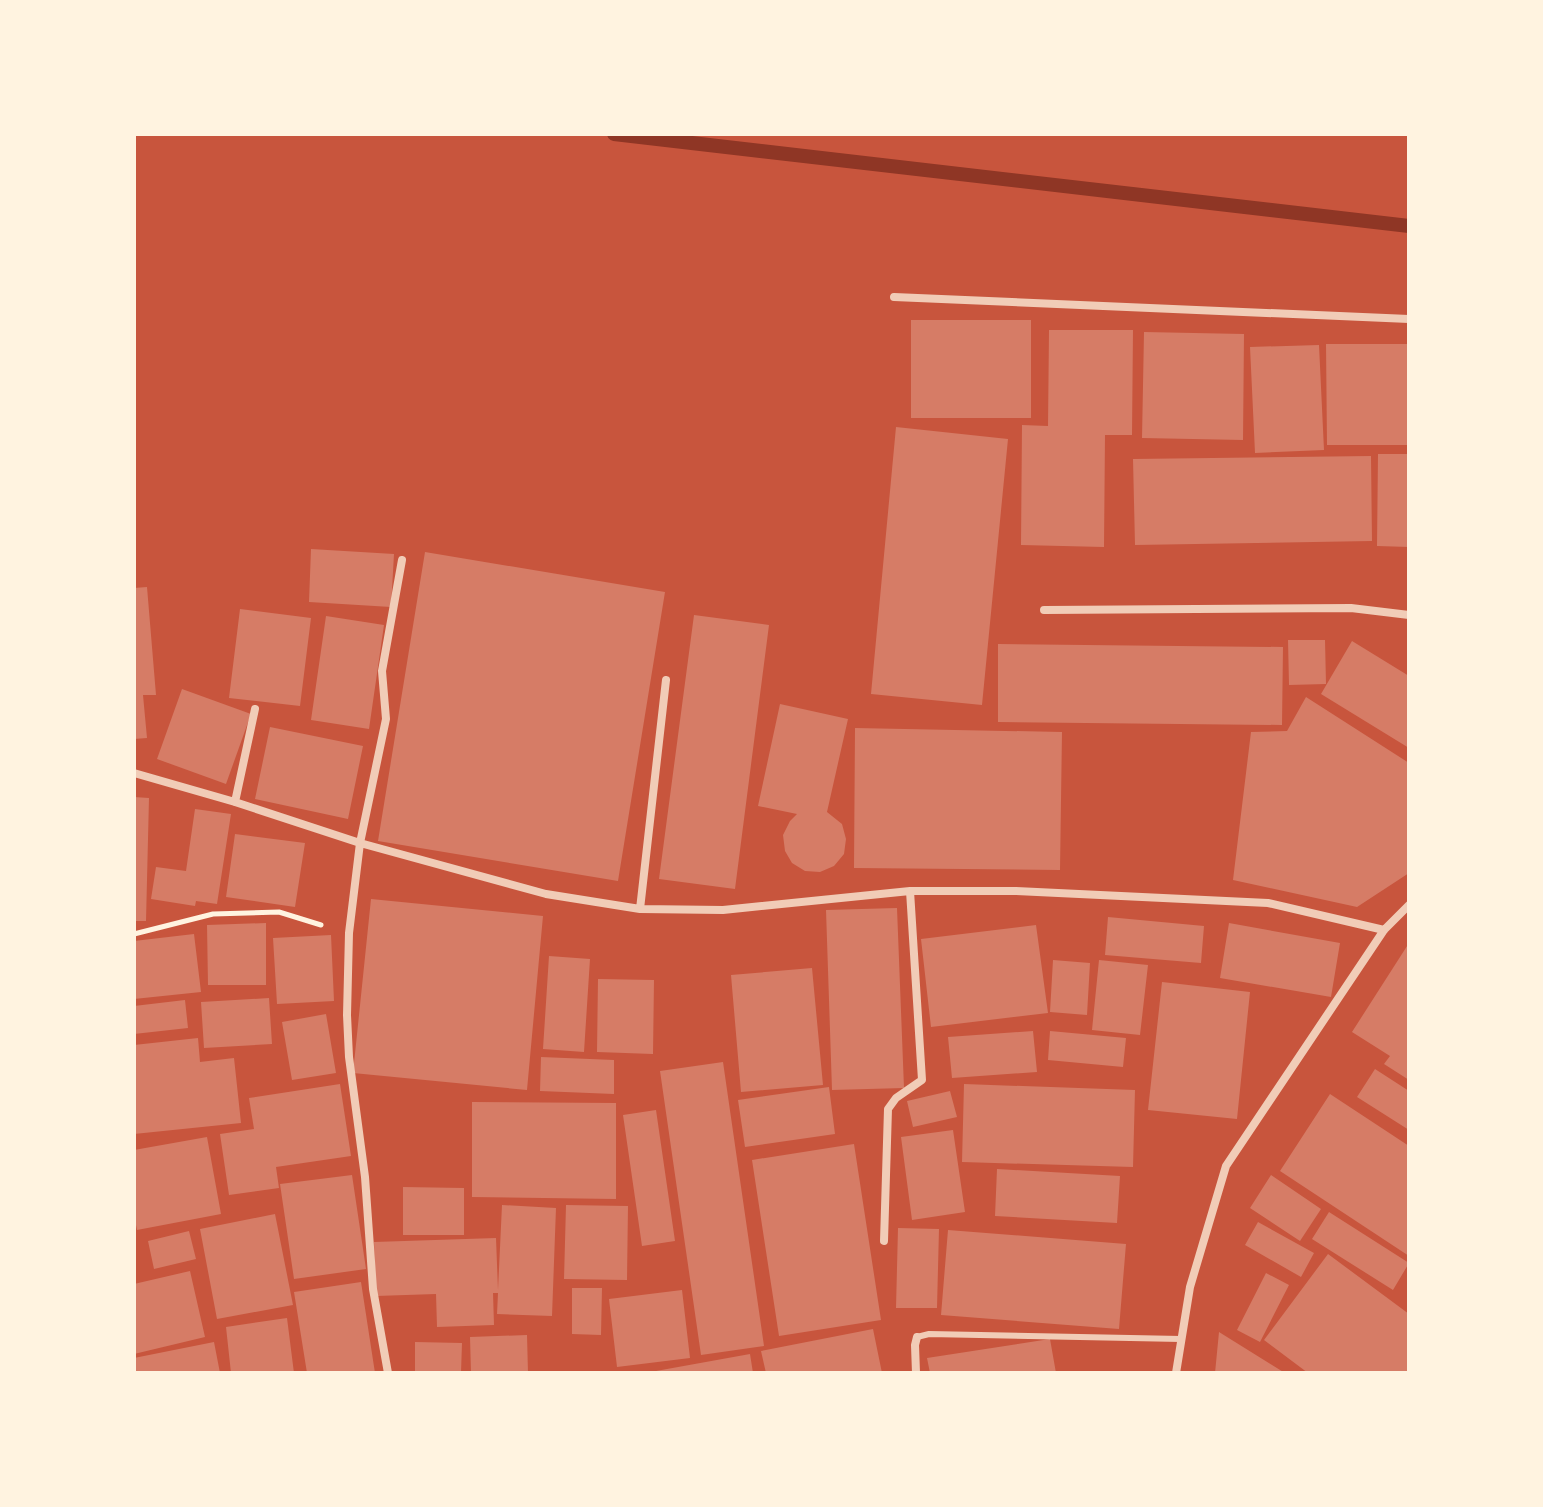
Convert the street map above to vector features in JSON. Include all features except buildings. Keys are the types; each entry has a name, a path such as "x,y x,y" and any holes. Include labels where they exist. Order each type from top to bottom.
{"street":[{"path":"894,297 1409,319"},
{"path":"388,1373 373,1289 365,1177 349,1057 347,1015 349,933 360,843 386,719 382,671 402,560"},
{"path":"1044,610 1351,608 1409,615"},
{"path":"640,909 666,680"},
{"path":"235,802 255,709"},
{"path":"134,773 360,843 546,894 640,909 723,910 910,891 1016,891 1268,903 1384,930"},
{"path":"884,1241 888,1109 896,1098 922,1080 910,891"},
{"path":"1176,1373 1190,1287 1226,1166 1384,930 1409,905"},
{"path":"916,1373 917,1337"}],"lane":[{"path":"917,1337 929,1334 1181,1339"}],"path":[{"path":"134,934 213,914 279,912 349,933"}],"waterway":[{"path":"614,134 1409,226"}]}
